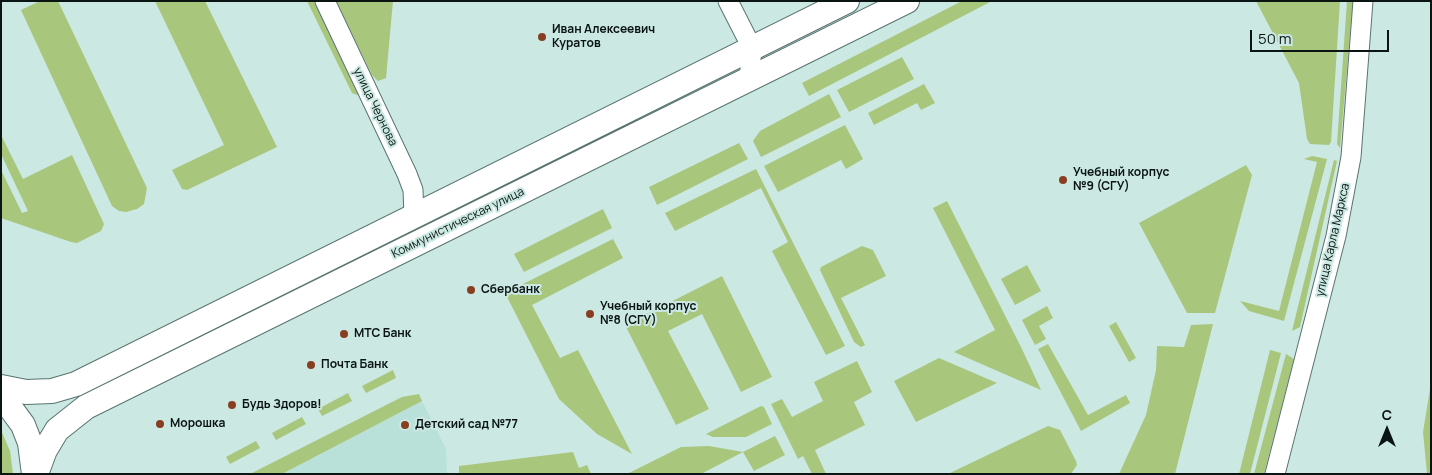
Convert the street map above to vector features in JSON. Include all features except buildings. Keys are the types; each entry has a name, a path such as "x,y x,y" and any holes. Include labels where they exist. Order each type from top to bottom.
{"main road":[{"name":"Коммунистическая улица","path":"1,387 26,392 52,391 76,384 847,1"},
{"name":"Коммунистическая улица","path":"35,474 45,450 57,430 86,407 907,1"},
{"path":"1,395 24,425 30,443 35,474"}],"street":[{"name":"улица Чернова","path":"324,1 408,174 413,190 414,216"},
{"path":"728,1 752,48 749,80"},
{"name":"улица Карла Маркса","path":"1275,474 1336,236 1351,157 1363,1"}],"shaded area":[{"name":"Детский сад №77","path":"422,401 446,449 447,474 282,474"}],"green space":[{"path":"40,1 58,1 147,188 144,204 137,209 126,212 119,211 112,206 21,10"},
{"path":"155,1 205,1 277,147 187,190 182,189 172,170 224,145"},
{"path":"307,1 319,1 360,93 357,95 352,93"},
{"path":"336,1 393,1 386,78 378,81 372,75"},
{"path":"962,1 992,1 809,96 802,83"},
{"path":"1256,1 1340,1 1331,142 1329,145 1310,144 1307,139 1299,83"},
{"path":"1347,1 1353,1 1340,148 1337,144"},
{"path":"902,57 914,79 849,112 837,90"},
{"path":"924,84 935,103 921,110 917,103 874,125 868,113"},
{"path":"829,94 841,117 761,157 753,141 760,131"},
{"path":"845,125 863,159 846,169 841,160 778,192 764,166"},
{"path":"1,135 23,179 72,155 104,224 101,231 77,243 1,218 1,170 22,213 28,211 1,154"},
{"path":"739,143 748,159 657,205 649,187"},
{"path":"1312,156 1327,159 1284,321 1249,311 1240,301 1279,311 1317,162 1304,159"},
{"path":"1334,160 1337,161 1300,327 1292,331"},
{"path":"1246,165 1252,175 1215,313 1187,313 1139,223"},
{"path":"756,169 845,346 826,355 772,251 788,242 761,188 675,231 665,213"},
{"path":"947,201 1041,390 954,352 995,330 933,208"},
{"path":"603,209 612,228 524,272 514,254"},
{"path":"613,239 623,258 532,305 560,358 578,350 632,454 597,434 559,399 505,293"},
{"path":"862,246 873,250 886,276 841,298 865,345 861,347 854,342 820,270 821,267"},
{"path":"1027,265 1041,291 1015,305 1001,279"},
{"path":"722,276 772,377 741,392 702,314 668,331 709,409 676,425 625,325"},
{"path":"1047,306 1053,318 1039,326 1046,339 1035,345 1022,320"},
{"path":"1116,322 1136,358 1129,362 1109,326"},
{"path":"1213,324 1175,474 1119,474 1146,415 1156,370 1157,346 1184,347 1191,325"},
{"path":"1048,344 1088,415 1126,395 1130,403 1081,431 1038,349"},
{"path":"1270,350 1281,353 1250,474 1239,474"},
{"path":"1286,354 1294,359 1264,474 1254,474"},
{"path":"939,358 997,383 916,422 894,381"},
{"path":"857,361 872,392 854,402 865,425 815,450 826,474 812,474 803,456 798,459 771,404 782,399 792,417 823,401 814,382"},
{"path":"393,370 396,378 366,393 362,386"},
{"path":"1431,383 1431,474 1427,474 1423,432"},
{"path":"348,393 352,401 322,416 318,409"},
{"path":"419,394 422,401 282,474 250,474 402,397"},
{"path":"761,406 764,407 772,424 746,437 713,437 706,434"},
{"path":"302,417 306,424 276,440 272,433"},
{"path":"1048,426 1060,430 1076,461 1077,465 1071,474 948,474"},
{"path":"1,430 10,451 13,474 1,474"},
{"path":"775,436 785,455 754,471 743,452"},
{"path":"256,441 260,448 230,464 226,457"},
{"path":"709,446 743,452 701,474 627,474 681,447"},
{"path":"573,452 579,468 587,465 591,474 459,474 459,466"}],"place":[{"name":"Иван Алексеевич Куратов","path":"542,37"},
{"name":"Учебный корпус №9 (СГУ)","path":"1063,180"},
{"name":"Сбербанк","path":"471,290"},
{"name":"Учебный корпус №8 (СГУ)","path":"590,314"},
{"name":"МТС Банк","path":"344,334"},
{"name":"Почта Банк","path":"311,365"},
{"name":"Будь Здоров!","path":"232,405"},
{"name":"Морошка","path":"160,424"},
{"name":"Детский сад №77","path":"405,425"}]}
